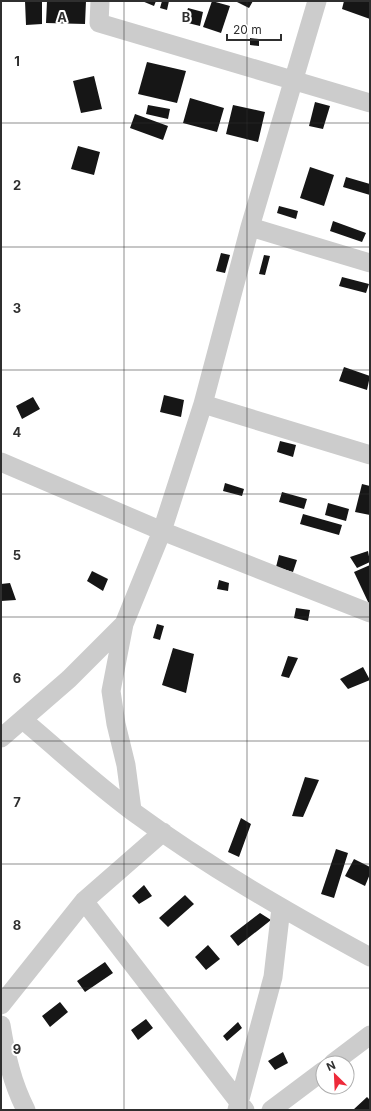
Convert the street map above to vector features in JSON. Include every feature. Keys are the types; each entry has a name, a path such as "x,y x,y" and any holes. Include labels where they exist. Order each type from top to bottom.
{"street":[{"path":"100,1 99,23 370,103"},
{"path":"132,810 126,765 116,724 111,691 124,624 162,531 203,404 250,226 317,1"},
{"path":"250,226 370,263"},
{"path":"203,404 370,456"},
{"path":"1,462 162,531 370,613"},
{"path":"1,738 69,679 124,624"},
{"path":"23,720 132,810 163,832 281,908 370,956"},
{"path":"1,1005 84,901 163,832"},
{"path":"84,901 240,1107"},
{"path":"240,1107 273,977 281,908"},
{"path":"1,1025 7,1061 17,1093 26,1110"},
{"path":"344,1055 370,1035"},
{"path":"271,1110 315,1077"},
{"path":"9,1110 17,1093"}],"building":[{"path":"25,1 42,1 42,24 26,25"},
{"path":"47,1 86,1 85,24 46,23"},
{"path":"142,1 156,1 154,6"},
{"path":"162,1 169,1 167,10 160,8"},
{"path":"212,1 230,6 221,33 203,27"},
{"path":"235,1 253,1 249,8"},
{"path":"344,1 370,1 370,19 342,9"},
{"path":"188,8 203,12 200,26 184,22"},
{"path":"250,38 259,39 259,46 250,45"},
{"path":"147,62 186,71 177,103 138,94"},
{"path":"94,76 102,109 81,113 73,81"},
{"path":"190,98 224,108 217,132 183,123"},
{"path":"315,102 330,106 323,129 309,126"},
{"path":"148,105 170,109 168,119 146,114"},
{"path":"233,105 265,112 258,142 226,134"},
{"path":"135,114 168,126 163,140 130,128"},
{"path":"78,146 100,152 94,175 71,169"},
{"path":"310,167 334,175 324,206 300,198"},
{"path":"346,177 370,184 370,195 343,187"},
{"path":"279,206 298,211 296,219 277,213"},
{"path":"333,221 366,233 362,242 330,231"},
{"path":"221,253 230,255 225,273 216,271"},
{"path":"264,255 270,256 265,275 259,274"},
{"path":"342,277 369,284 366,293 339,286"},
{"path":"344,367 370,376 367,390 339,381"},
{"path":"164,395 184,400 181,417 160,412"},
{"path":"33,397 40,409 22,419 16,406"},
{"path":"280,441 296,445 293,457 277,452"},
{"path":"225,483 244,489 242,496 223,491"},
{"path":"362,484 370,486 370,515 355,512"},
{"path":"282,492 307,499 304,509 279,502"},
{"path":"328,503 349,509 346,521 325,515"},
{"path":"303,514 342,525 339,535 300,524"},
{"path":"368,551 370,562 357,568 350,557"},
{"path":"279,555 297,560 293,572 276,567"},
{"path":"370,565 370,604 369,604 354,572"},
{"path":"92,571 108,579 103,591 87,581"},
{"path":"219,580 229,583 228,591 217,589"},
{"path":"10,583 16,600 1,601 1,584"},
{"path":"296,608 310,610 308,621 294,618"},
{"path":"157,624 164,626 160,640 153,638"},
{"path":"173,648 194,654 186,693 162,685"},
{"path":"288,656 298,658 289,678 281,676"},
{"path":"363,667 370,680 348,689 340,679"},
{"path":"305,777 319,780 303,817 292,816"},
{"path":"241,818 251,824 239,857 228,852"},
{"path":"336,849 348,853 334,898 321,894"},
{"path":"354,859 370,867 370,874 365,886 345,876"},
{"path":"144,885 152,896 139,904 132,896"},
{"path":"185,895 194,904 168,927 159,918"},
{"path":"260,913 271,920 238,946 230,936"},
{"path":"208,945 220,959 206,970 195,957"},
{"path":"105,962 113,973 85,992 77,981"},
{"path":"60,1002 68,1012 50,1027 42,1016"},
{"path":"146,1019 153,1028 138,1040 131,1030"},
{"path":"238,1022 242,1028 227,1041 223,1036"},
{"path":"283,1052 288,1063 275,1070 268,1061"},
{"path":"367,1097 370,1100 370,1110 353,1110"}]}
